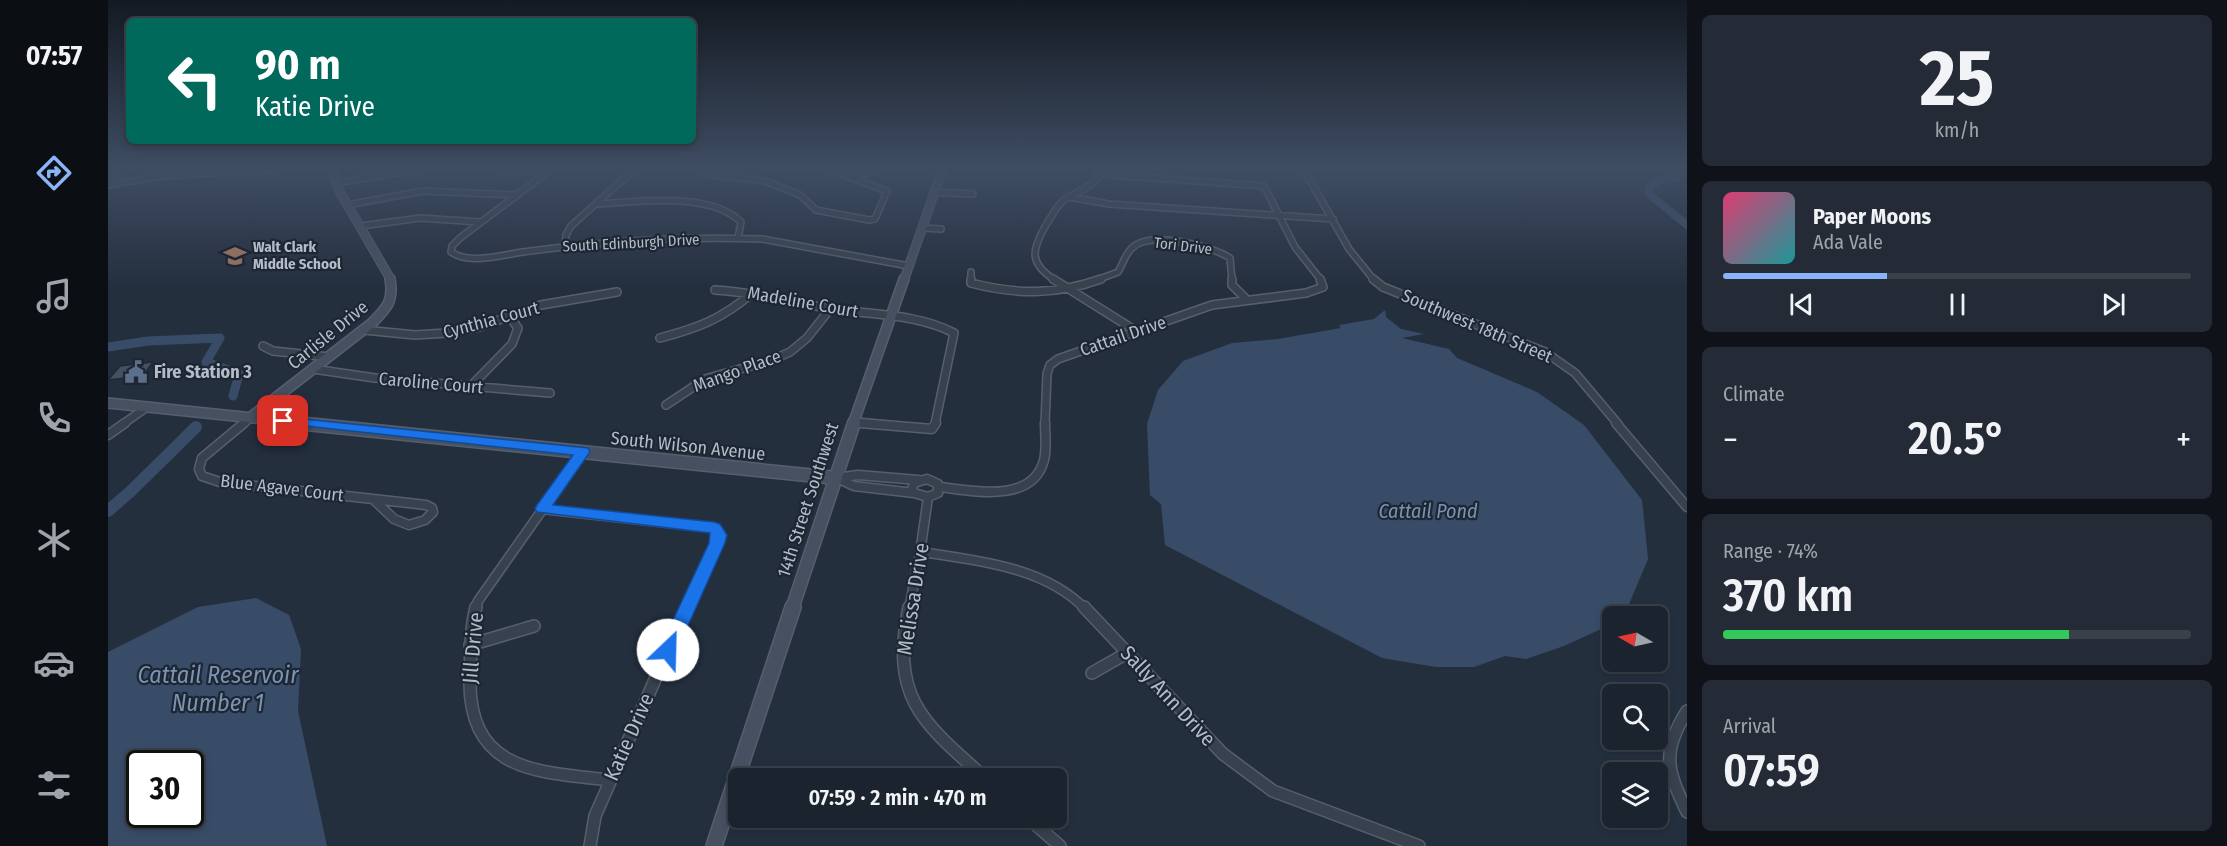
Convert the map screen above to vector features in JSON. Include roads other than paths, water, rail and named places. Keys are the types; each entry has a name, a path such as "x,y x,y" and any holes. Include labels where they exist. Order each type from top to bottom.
{"main road":[{"name":"Carlisle Drive","path":"251,417 364,330 386,309 393,287 389,273 349,207"},
{"name":"14th Street Southwest","path":"714,846 854,423 929,207"},
{"name":"South Wilson Avenue","path":"108,403 836,478"}],"street":[{"name":"South Edinburgh Drive","path":"499,207 452,246 451,252 454,256 487,257 604,242 738,238 770,240 909,266"},
{"path":"565,246 566,235 571,226 593,207"},
{"path":"724,207 733,212 741,222 738,238"},
{"path":"813,207 816,210 871,221 875,219 880,207"},
{"path":"1058,207 1036,242 1033,253 1035,262 1041,270 1136,331"},
{"path":"1165,207 1333,219"},
{"path":"1274,207 1278,215"},
{"name":"Southwest 18th Street","path":"1326,207 1359,264 1372,281 1545,352 1575,373 1687,507"},
{"name":"Cattail Drive","path":"940,487 1002,492 1013,490 1032,480 1039,473 1044,460 1047,374 1050,365 1064,357 1212,305 1306,293 1323,288 1320,277 1295,247 1278,215"},
{"path":"361,226 420,218 480,222"},
{"path":"922,228 941,229"},
{"name":"Tori Drive","path":"971,272 971,283 1014,294 1039,295 1070,289 1116,273 1132,247 1142,242 1200,245 1223,252 1231,260 1232,285 1246,299"},
{"name":"Madeline Court","path":"715,290 752,293 830,309 891,317 944,328 954,333 936,423 932,429 854,423"},
{"name":"Cynthia Court","path":"364,330 415,335 463,331 541,305 617,292"},
{"path":"660,338 718,321 752,293"},
{"name":"Mango Place","path":"666,405 705,379 772,360 790,352 807,338 830,309"},
{"path":"470,387 515,340 518,328 509,316"},
{"path":"263,346 273,351 328,357"},
{"name":"Caroline Court","path":"313,369 375,378 550,393"},
{"path":"108,435 147,407"},
{"name":"Blue Agave Court","path":"251,417 202,458 199,469 202,476 220,482 374,499 426,505 432,507 433,512 420,523 409,526 400,524 374,499"},
{"name":"Jill Drive","path":"583,452 478,601 471,626 470,703 472,717 481,737 500,754 534,769 609,780"},
{"name":"South Wilson Avenue","path":"836,478 858,475 932,480 940,487"},
{"name":"South Wilson Avenue","path":"836,478 854,486 914,493 928,497"},
{"path":"914,493 912,486 918,480"},
{"path":"928,497 936,495 940,487"},
{"name":"Melissa Drive","path":"928,497 921,552 906,630 903,665 905,681 909,695 925,720 975,768"},
{"name":"Katie Drive","path":"542,509 714,528 718,531 717,543 609,780 595,816 590,846"},
{"name":"Sally Ann Drive","path":"921,552 993,564 1045,582 1074,597 1223,754 1256,780 1273,791 1419,846"},
{"path":"470,645 534,626"},
{"path":"1092,673 1127,653"},
{"path":"1687,711 1673,730 1666,754 1671,779 1687,812"},
{"path":"1039,828 1060,846"}],"water":[{"name":"Cattail Pond","path":"1385,310 1386,317 1401,329 1424,334 1402,338 1449,349 1457,358 1537,392 1584,425 1642,500 1648,559 1628,606 1602,606 1602,629 1564,646 1526,659 1505,656 1474,667 1436,667 1382,658 1165,545 1161,504 1150,495 1147,424 1158,390 1183,361 1232,343 1278,339 1341,328 1339,325 1374,319"},
{"name":"Cattail Reservoir Number 1","path":"256,598 289,615 301,649 298,711 327,846 108,846 108,652 198,607"}],"waterway":[{"path":"1665,207 1687,225"},
{"path":"108,347 148,341 220,338 206,362 239,374 233,396"},
{"path":"108,511 196,427"}],"place":[{"name":"Walt Clark Middle School","path":"235,256"},
{"name":"Fire Station 3","path":"136,372"}]}
